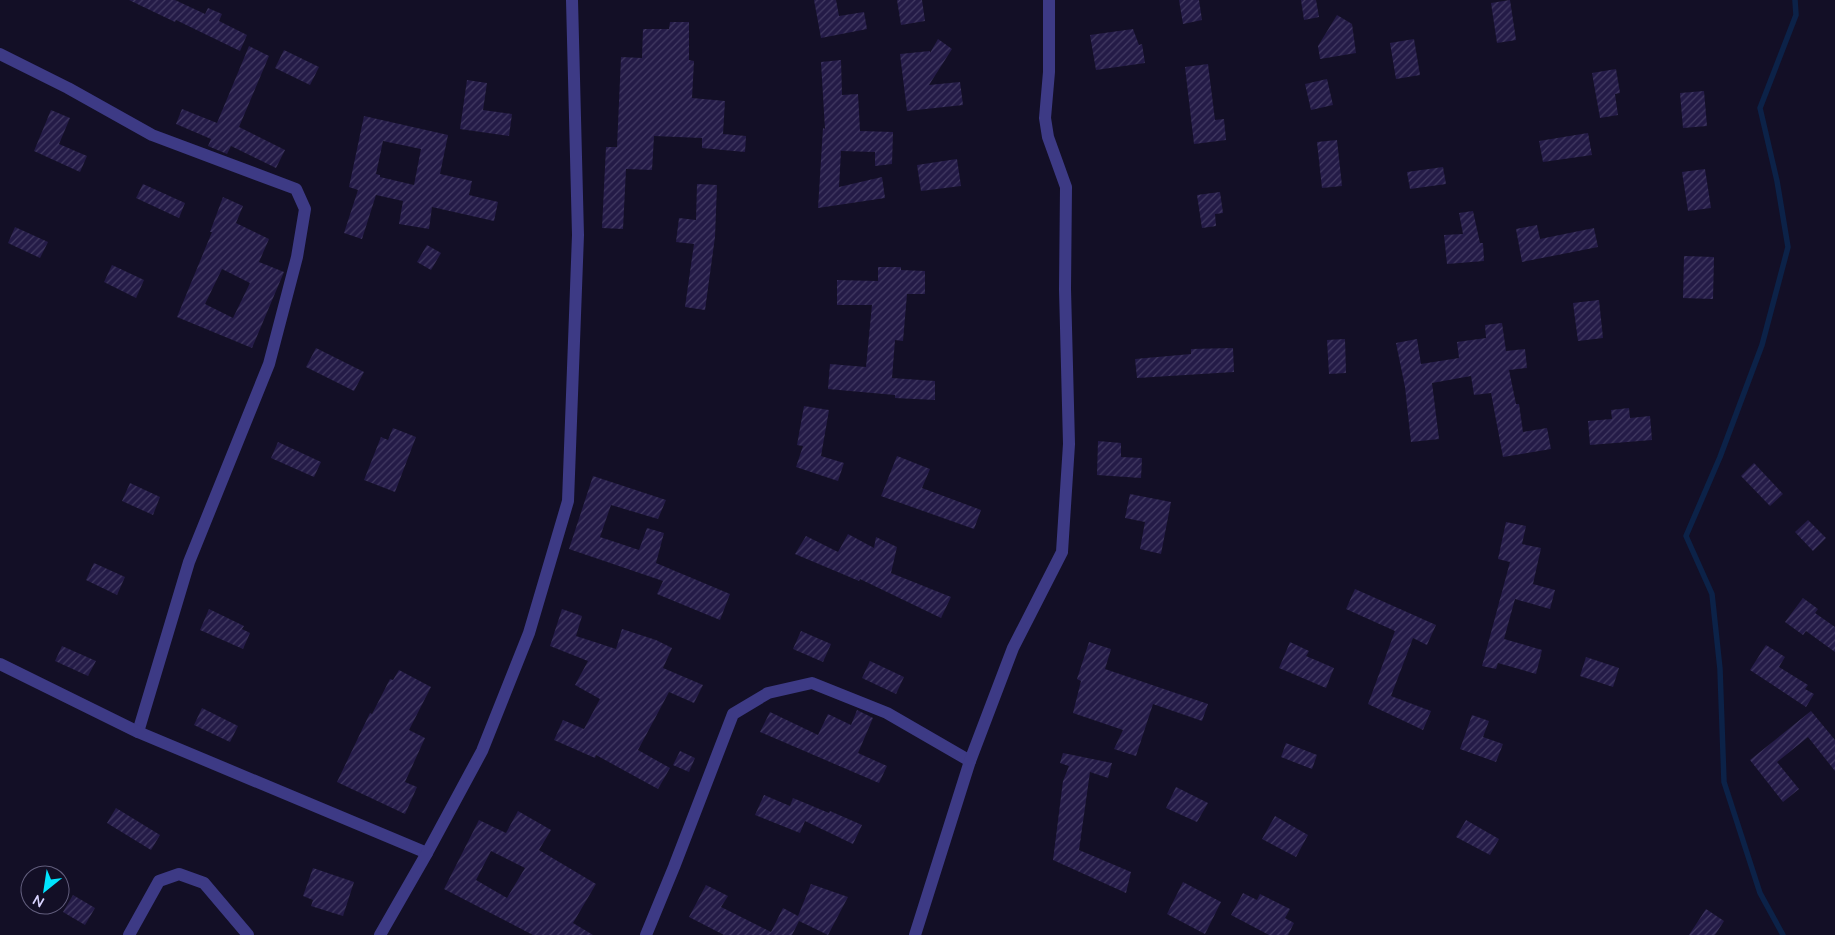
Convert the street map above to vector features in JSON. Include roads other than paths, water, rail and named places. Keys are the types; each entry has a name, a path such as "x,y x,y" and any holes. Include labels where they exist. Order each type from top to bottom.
{"street":[{"path":"380,935 428,853 482,751 529,633 568,501 578,235 572,0"},
{"path":"916,935 970,761 1012,648 1062,552 1069,444 1065,289 1066,187 1048,137 1045,118 1050,72 1049,0"},
{"path":"0,54 68,88 152,135 296,189 305,209 297,258 268,364 189,562 138,732"},
{"path":"0,664 138,732 428,853"},
{"path":"646,935 733,714 768,693 812,683 887,713 970,761"},
{"path":"130,935 159,881 178,874 204,883 248,935"}],"waterway":[{"path":"1783,935 1760,893 1724,782 1720,669 1712,594 1686,536 1720,457 1762,345 1788,247 1777,181 1760,108 1796,15 1795,0"}]}
